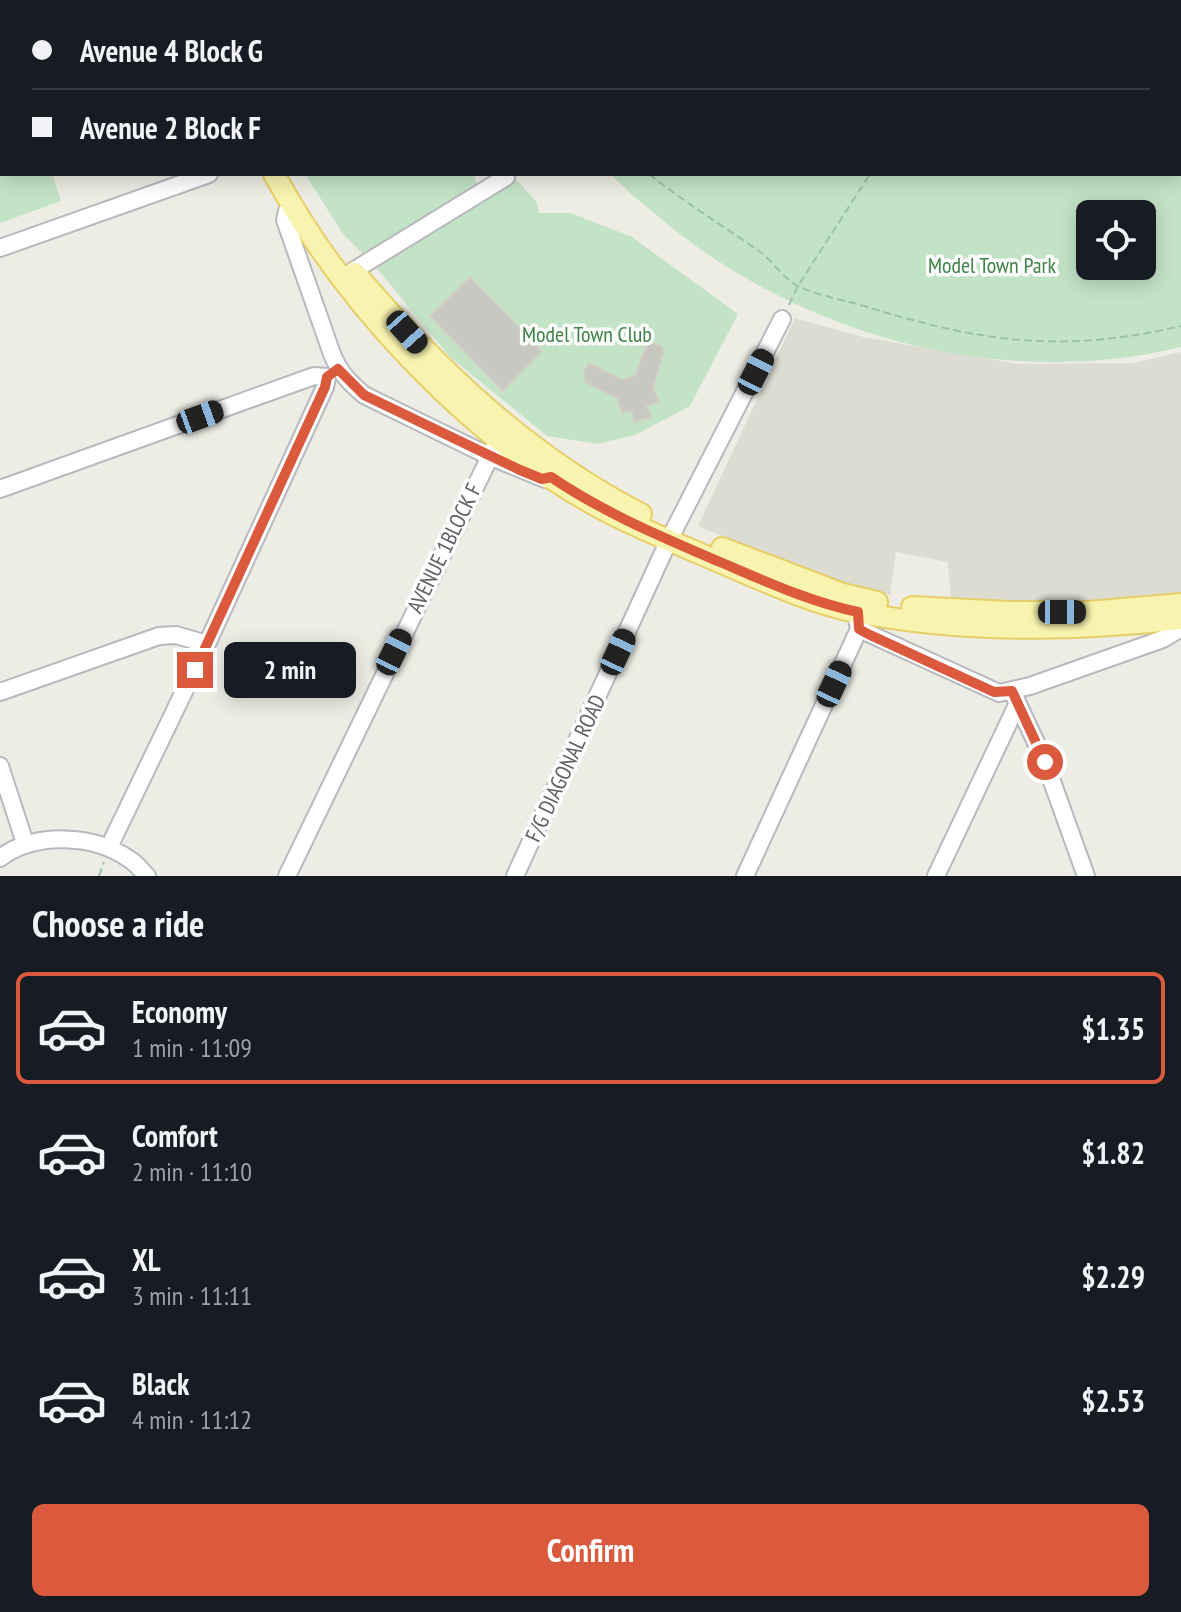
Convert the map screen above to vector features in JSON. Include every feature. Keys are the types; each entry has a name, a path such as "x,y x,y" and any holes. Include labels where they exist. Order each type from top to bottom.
{"main road":[{"path":"275,176 293,209 349,285 405,353 494,447 556,471"},
{"path":"289,176 353,271 424,351 556,471 605,510 673,535 809,599 859,614 1015,628 1121,626 1181,619"},
{"path":"859,614 922,609 1112,611 1181,604"}],"street":[{"path":"0,248 203,176"},
{"path":"353,271 506,177"},
{"path":"293,209 287,211 285,220 332,373 364,395 494,447"},
{"name":"F/G DIAGONAL ROAD","path":"515,876 673,535 782,319"},
{"path":"0,489 314,376 332,373"},
{"path":"109,847 332,373"},
{"name":"AVENUE 1BLOCK F","path":"287,876 494,447"},
{"path":"745,876 859,614 994,692 1014,698 1163,639 1181,628"},
{"path":"0,692 159,636 176,635 207,644"},
{"path":"936,876 1014,698"},
{"path":"1014,698 1045,762 1086,876"},
{"path":"0,766 25,843"},
{"path":"0,858 25,843 74,840 109,847 131,860 147,876"}],"path":[{"path":"652,176 761,253 798,286 926,325 996,339 1057,343 1133,337 1181,326"},
{"path":"782,319 798,286 869,176"}],"shaded area":[{"path":"795,318 863,337 1018,364 1134,363 1181,352 1181,592 1140,601 951,600 948,562 896,552 890,595 833,581 698,526"}],"green space":[{"path":"0,176 53,176 61,201 0,223"},
{"name":"Model Town Club","path":"306,176 474,176 482,194 513,176 536,201 539,213 571,213 632,237 738,314 690,406 635,435 598,444 547,436 450,357 375,266 343,234"},
{"name":"Model Town Park","path":"613,176 1181,176 1181,347 1113,359 1044,362 975,357 906,343 840,323 776,295 716,260 661,219"}],"building":[{"path":"470,277 542,351 503,391 430,316"},
{"path":"648,341 661,346 664,351 653,387 659,401 647,406 651,417 635,422 631,410 622,413 617,398 585,382 584,372 589,363 622,380 635,376"}],"route":[{"path":"195,670 327,377 338,369 364,395 489,456 542,479 551,477 605,510 753,576 809,599 858,612 859,629 868,634 994,692 1012,691 1045,762"}]}
